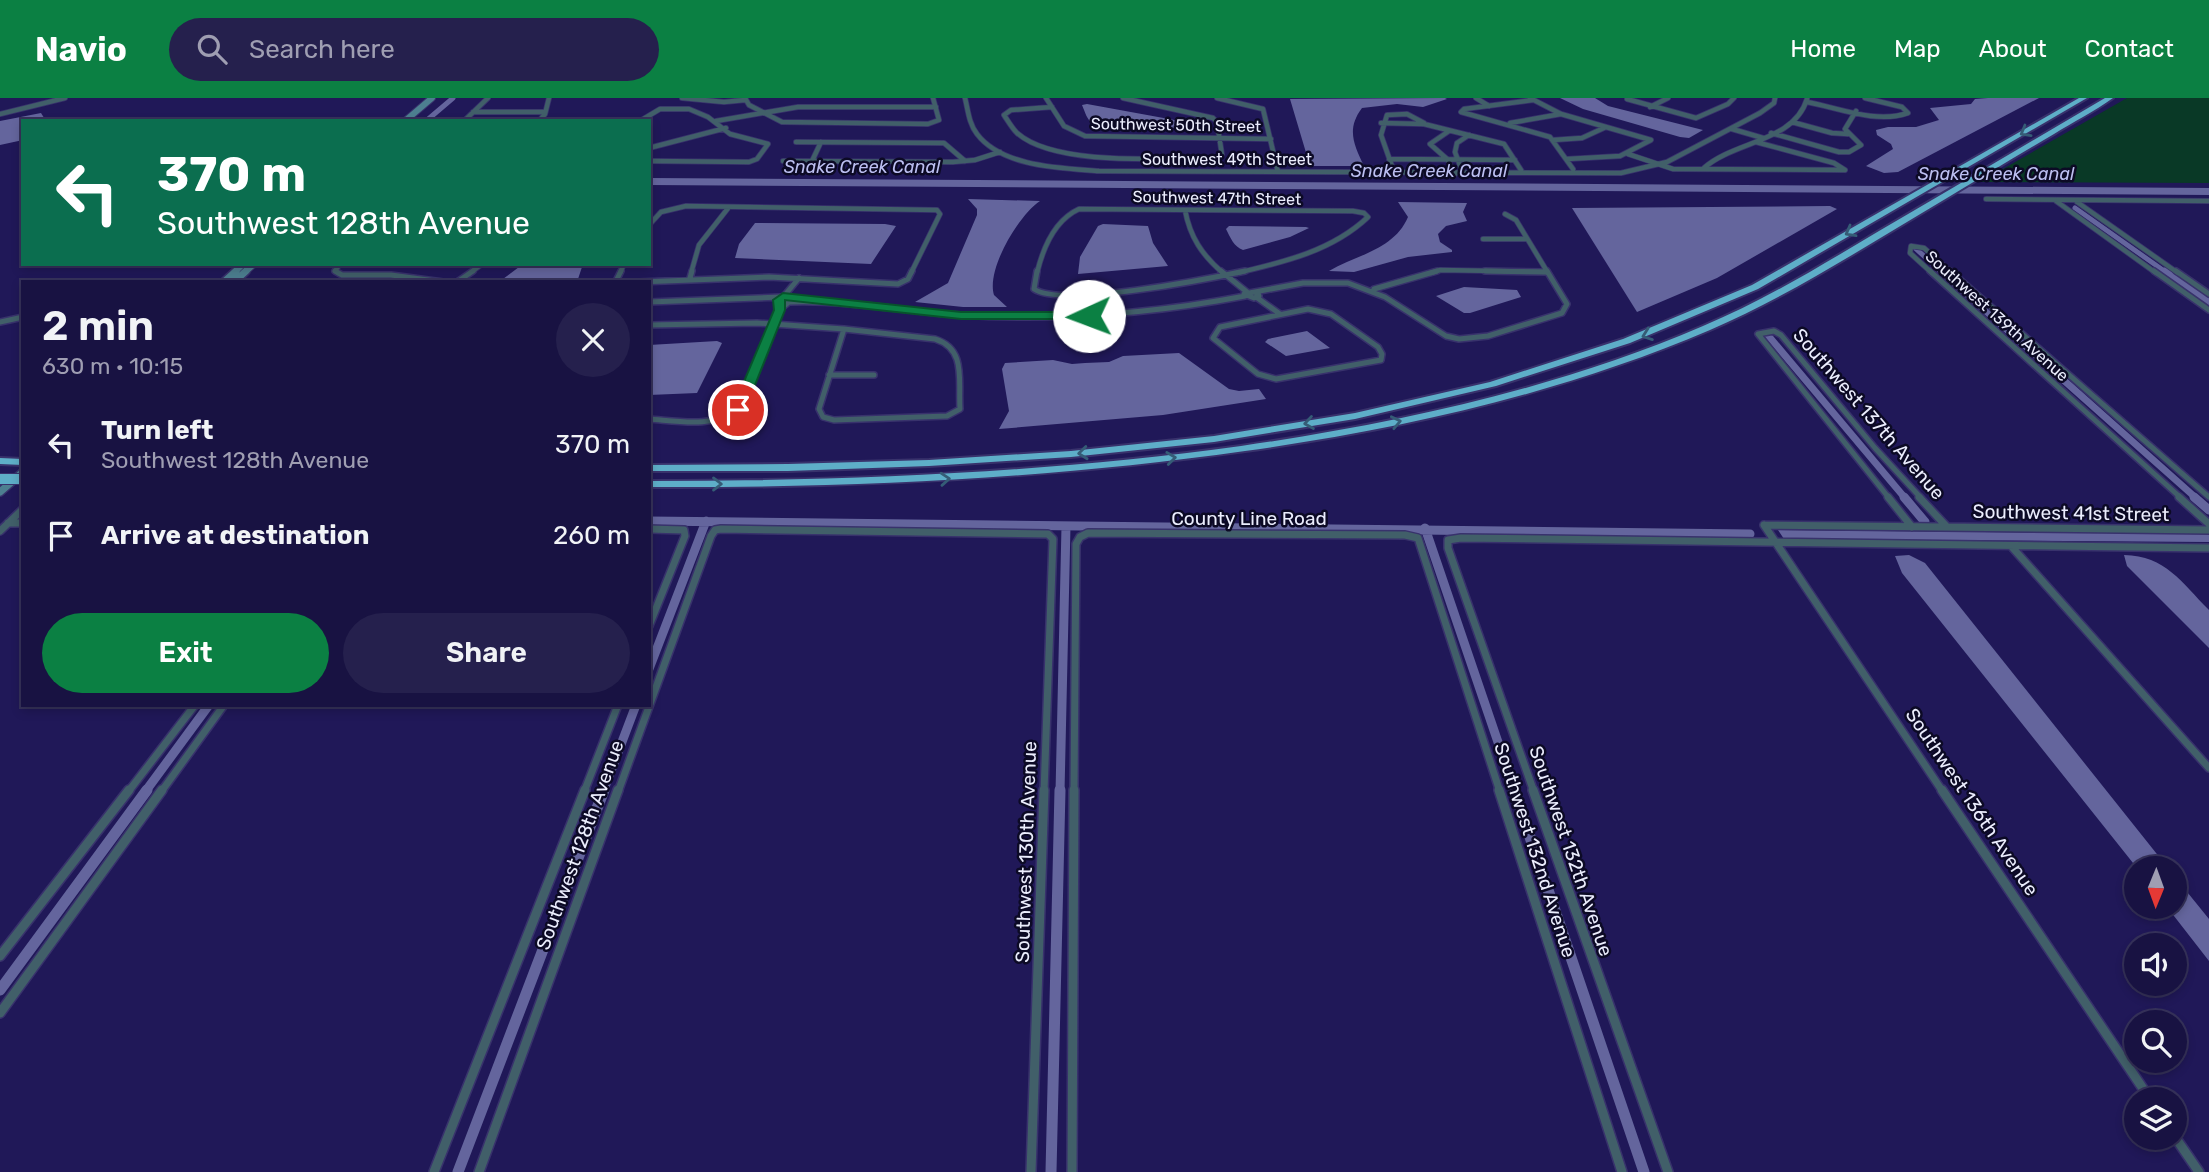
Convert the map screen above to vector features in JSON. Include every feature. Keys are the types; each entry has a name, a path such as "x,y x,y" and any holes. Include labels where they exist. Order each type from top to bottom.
{"highway":[{"path":"651,468 882,467 1077,454 1279,428 1438,397 1534,372 1667,327 1755,287 2084,98"},
{"path":"651,484 817,485 1004,475 1235,450 1395,422 1477,404 1568,378 1706,328 1789,287 2109,98"},
{"path":"2,461 21,463"},
{"path":"0,481 21,479"}],"main road":[{"path":"406,119 432,98"},
{"path":"417,119 441,98"},
{"path":"226,280 241,266"},
{"path":"236,280 252,266"},
{"path":"0,481 21,465"},
{"path":"0,492 21,474"}],"street":[{"path":"0,114 65,98"},
{"path":"466,119 488,98"},
{"path":"539,119 549,98"},
{"path":"682,98 724,102 745,99 782,122 938,122 933,98"},
{"path":"965,98 972,125 978,136 1000,152"},
{"name":"Southwest 50th Street","path":"1046,98 1059,123 1067,130 1085,136 1271,139"},
{"path":"1052,107 1005,112 1008,127 1024,140 1052,151 1093,157 1222,155 1217,122 1213,118 1123,98"},
{"path":"1217,98 1263,109 1278,172"},
{"path":"1476,98 1489,106"},
{"path":"1650,107 1668,98"},
{"path":"1627,99 1696,118 1728,104 1734,98"},
{"path":"1628,154 1658,165 1731,129 1774,103 1775,98"},
{"path":"1704,169 1703,167 1746,143 1756,142 1792,122 1804,111 1807,100 1893,117 1908,113 1902,107 1865,98"},
{"path":"1566,159 1607,158 1628,154 1650,142 1650,139 1606,126 1561,114 1531,99 1464,109 1461,112 1553,140 1582,138 1606,126"},
{"path":"1767,99 1769,106"},
{"path":"715,121 758,109 782,106 936,107"},
{"path":"644,119 662,109 700,112 726,126 737,137 765,141 768,144 753,161 651,161"},
{"path":"1772,134 1839,152 1849,152 1859,147 1861,142 1845,129 1856,111"},
{"path":"473,112 544,112"},
{"path":"1507,125 1561,114"},
{"path":"1391,171 1379,132 1381,123 1387,115 1414,116 1424,124"},
{"path":"1792,122 1832,133 1849,134"},
{"path":"1381,123 1424,124 1507,146 1522,172"},
{"path":"651,147 726,128"},
{"path":"1731,129 1763,138"},
{"path":"1449,131 1430,144 1447,159 1454,173"},
{"path":"1463,173 1457,159 1457,143 1469,135"},
{"path":"1553,140 1573,169"},
{"path":"796,142 944,143 965,161"},
{"path":"812,161 821,142"},
{"name":"Southwest 49th Street","path":"1000,152 1065,168 1099,171 1620,173 1658,165 1673,169 1845,170 1834,163 1756,142"},
{"path":"783,161 965,161 1000,152"},
{"path":"1389,159 1515,160"},
{"path":"1718,159 1727,169"},
{"path":"1986,200 2209,201"},
{"path":"2056,201 2209,310"},
{"path":"2076,201 2209,293"},
{"path":"651,223 661,212 672,207 919,208 937,210 940,214 908,279 898,284 799,278 690,278 651,281"},
{"path":"690,278 699,245 729,207"},
{"path":"1185,210 1191,239 1209,261 1246,294"},
{"name":"Southwest 47th Street","path":"1185,210 1353,211 1368,217 1365,222 1329,246 1226,275 1093,293 1038,292 1034,289 1041,255 1070,211 1185,210"},
{"path":"651,302 791,298 961,316 1065,317 1181,308 1246,294 1257,295 1311,281 1339,281 1374,289 1446,336 1474,339 1562,313 1567,307 1516,220 1505,214"},
{"path":"1483,239 1527,239"},
{"name":"Southwest 139th Avenue","path":"2209,497 1924,248 1912,246 1910,253 2209,524"},
{"path":"338,266 335,269 338,274 391,275 428,280"},
{"path":"460,280 479,266"},
{"path":"1374,289 1440,271 1547,272"},
{"path":"651,419 729,418 738,410 773,322 779,310 791,298 799,278"},
{"path":"1257,295 1280,314 1316,309 1331,314 1378,347 1382,354 1381,360 1285,380 1266,378 1213,338 1220,327 1280,314"},
{"path":"779,310 780,299"},
{"path":"0,324 21,319"},
{"path":"651,325 773,322 844,328 935,339 948,343 957,353 961,405 957,413 935,417 822,417 819,409 844,328"},
{"name":"Southwest 137th Avenue","path":"1912,527 1758,334 1768,331 1781,335 1875,448 1947,527"},
{"path":"829,375 874,375"},
{"path":"0,531 21,511"},
{"path":"8,523 21,523"},
{"name":"Southwest 41st Street","path":"1764,524 2209,530"},
{"name":"Southwest 136th Avenue","path":"1764,524 2142,1087"},
{"path":"651,529 684,530 685,536 651,621"},
{"name":"Southwest 128th Avenue","path":"651,704 715,530 1048,534"},
{"name":"County Line Road","path":"1072,1172 1076,544 1080,537 1088,533 1405,535 1418,538"},
{"name":"Southwest 130th Avenue","path":"1031,1172 1053,539 1048,534"},
{"name":"Southwest 132nd Avenue","path":"1418,538 1622,1172"},
{"name":"Southwest 132th Avenue","path":"1668,1172 1448,548 1448,540 1776,542"},
{"path":"1776,542 2209,548"},
{"path":"2011,546 2209,768"},
{"path":"0,956 193,707"},
{"path":"0,1013 223,707"},
{"name":"Southwest 128th Avenue","path":"434,1172 617,707"},
{"name":"Southwest 128th Avenue","path":"479,1172 650,707"},
{"path":"2184,1150 2199,1172"}],"green space":[{"path":"2127,98 2209,98 2209,183 1980,182"}],"water":[{"path":"1560,98 1595,98 1608,106 1703,130 1689,138 1680,137 1583,109"},
{"path":"2039,98 1898,172 1884,173 1866,166 1893,149 1891,144 1877,135 1876,130 1916,127 1939,120 1930,108 1971,104 1975,99"},
{"path":"1290,99 1447,99 1423,107 1397,104 1362,108 1354,123 1353,137 1364,166 1310,166"},
{"path":"1082,105 1187,124 1176,128 1100,127 1088,118"},
{"path":"41,113 45,119 21,119 21,140 0,145 0,121"},
{"path":"651,178 2209,188 2209,195 651,185"},
{"path":"968,199 1040,201 1014,230 995,271 994,295 1007,307 963,307 915,302 948,283 977,215 977,209"},
{"path":"1398,202 1467,203 1463,212 1467,221 1446,226 1438,234 1440,242 1452,252 1408,257 1354,272 1329,271 1394,237 1408,217"},
{"path":"1830,206 1837,209 1717,278 1637,312 1572,208"},
{"path":"755,223 896,226 871,264 735,258 739,244"},
{"path":"1098,226 1148,226 1153,243 1168,266 1078,274 1080,257"},
{"path":"1229,226 1309,228 1290,237 1243,250 1237,247 1231,238 1226,229"},
{"path":"520,266 582,266 578,280 502,280"},
{"path":"1464,287 1517,290 1521,297 1464,313 1436,296"},
{"path":"1307,331 1330,348 1286,356 1265,342 1268,339"},
{"path":"717,341 722,343 697,393 651,395 651,345"},
{"path":"1179,353 1229,389 1259,389 1266,399 1163,415 999,429 1009,411 1002,369 1005,363 1053,360 1072,364 1109,362 1123,356"},
{"path":"1778,530 2209,534 2209,542 1784,539"},
{"path":"1909,555 1925,563 2158,856 2127,856 1902,573 1895,556"},
{"path":"2124,555 2162,565 2209,610 2209,648 2127,566"},
{"path":"2188,893 2209,919 2209,961 2176,919 2188,919"}],"waterway":[{"path":"428,119 453,98"},
{"path":"2075,208 2167,273"},
{"path":"1915,248 1943,273"},
{"path":"1941,271 2196,498"},
{"path":"2165,271 2209,302"},
{"path":"1766,333 1905,498"},
{"path":"1904,497 1925,522"},
{"path":"2194,497 2209,510"},
{"path":"651,521 706,522"},
{"path":"651,664 706,522"},
{"path":"706,522 1426,530"},
{"path":"1060,792 1066,526"},
{"path":"1426,530 1750,534"},
{"path":"1426,530 1515,792"},
{"path":"145,792 208,707"},
{"path":"603,792 635,707"},
{"path":"0,990 147,790"},
{"path":"458,1172 604,790"},
{"path":"1051,1172 1060,790"},
{"path":"1514,790 1644,1172"}],"route":[{"path":"738,410 779,310 778,300 783,297 961,316 1089,316"}],"water label":[{"name":"Snake Creek Canal","path":"862,167"},
{"name":"Snake Creek Canal","path":"1429,171"},
{"name":"Snake Creek Canal","path":"1996,174"}]}
